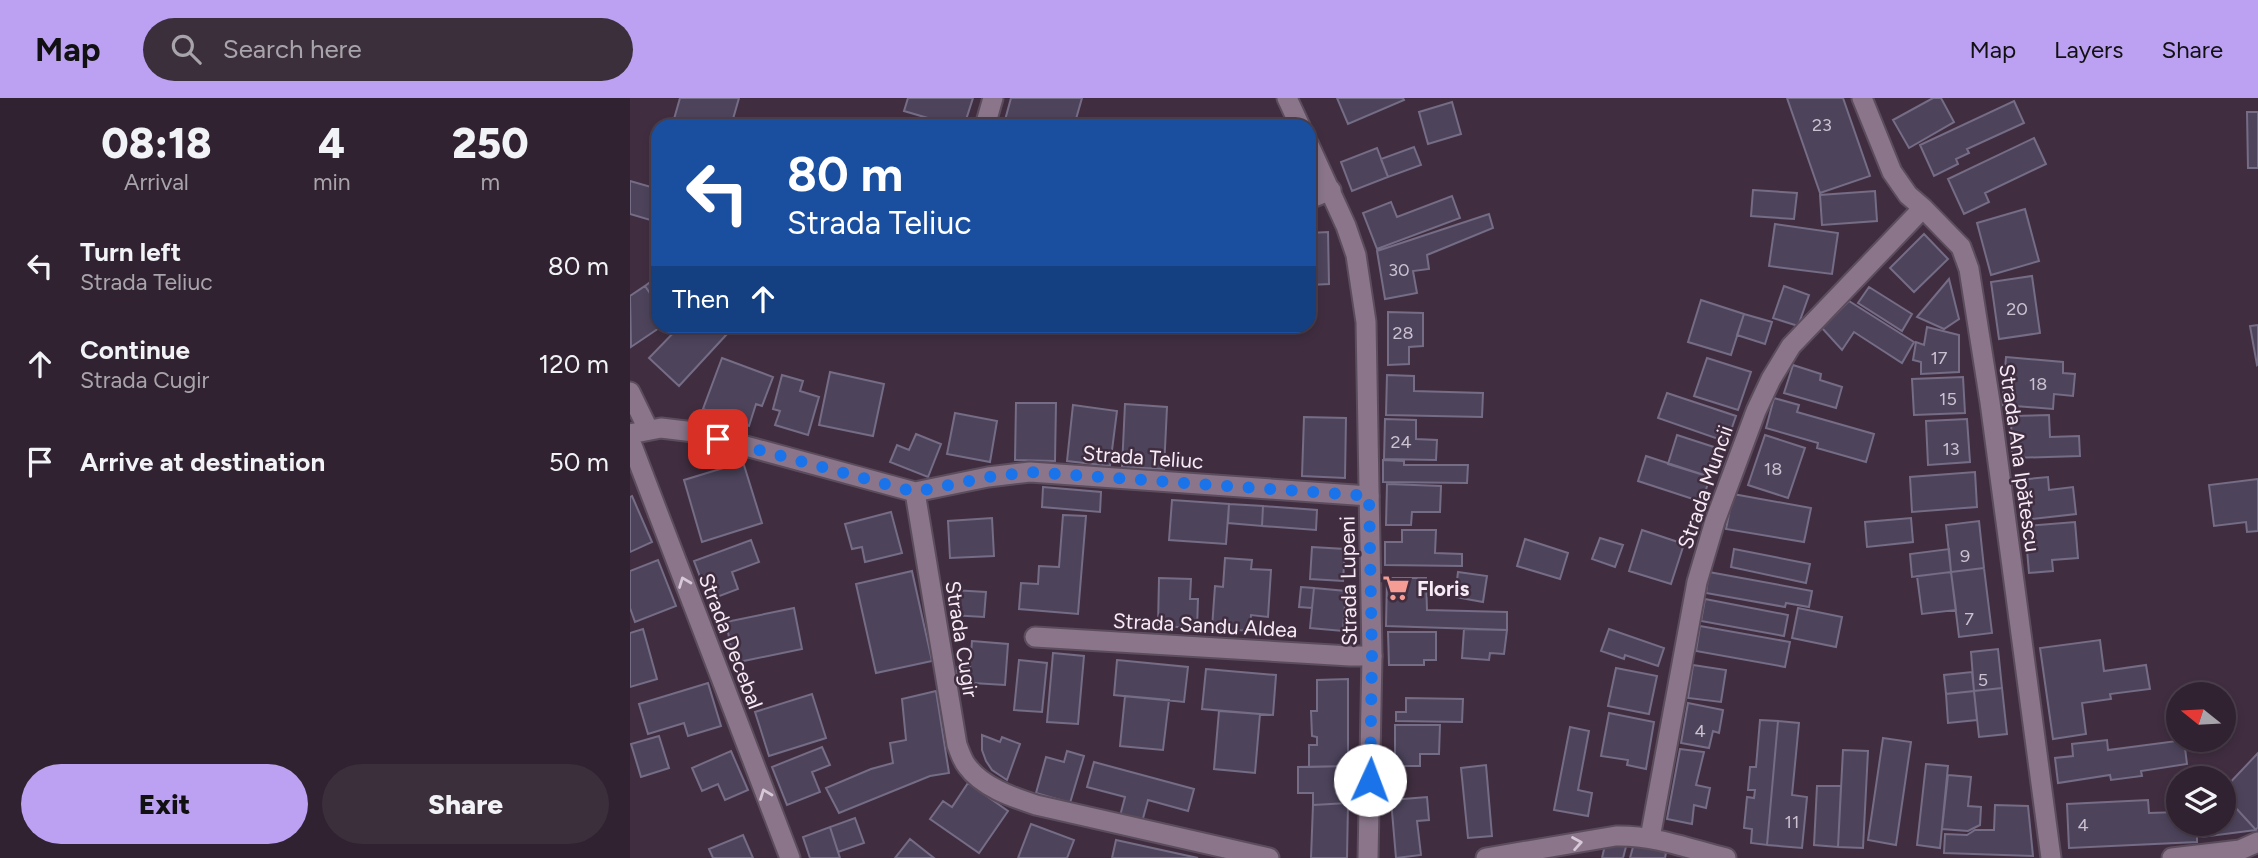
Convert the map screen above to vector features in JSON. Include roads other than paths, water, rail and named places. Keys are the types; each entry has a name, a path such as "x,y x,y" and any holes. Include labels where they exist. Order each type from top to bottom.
{"street":[{"path":"987,119 993,98"},
{"path":"1287,98 1297,119"},
{"name":"Strada Ana Ipătescu","path":"1862,98 1892,172 1908,195 1961,247 1969,270 1992,415 2051,858"},
{"name":"Strada Lupeni","path":"1316,159 1331,190 1356,256 1366,322 1372,656 1368,858"},
{"path":"1316,196 1331,190"},
{"name":"Strada Muncii","path":"1650,838 1697,582 1715,521 1756,411 1791,346 1923,208"},
{"path":"630,392 639,431 661,428 694,432 915,492"},
{"name":"Strada Decebal","path":"630,440 790,858"},
{"name":"Strada Teliuc","path":"915,492 988,477 1030,472 1369,496"},
{"name":"Strada Cugir","path":"915,492 957,745 967,766 987,783 1009,796 1036,805 1269,858"},
{"name":"Strada Sandu Aldea","path":"1035,638 1372,656"},
{"path":"1486,858 1616,836 1650,838 1726,858"},
{"path":"2172,858 2240,850 2258,842"}],"place":[{"name":"Floris","path":"1396,588"}]}
